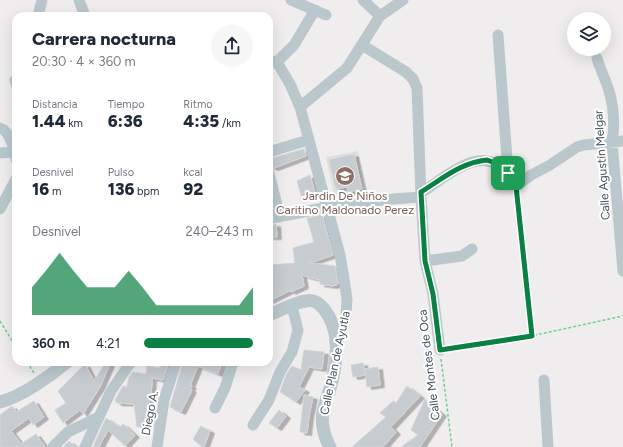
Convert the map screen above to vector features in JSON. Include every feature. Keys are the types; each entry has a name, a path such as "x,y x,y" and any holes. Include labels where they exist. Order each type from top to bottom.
{"street":[{"path":"39,12 42,0"},
{"path":"79,0 84,12"},
{"path":"291,0 326,15"},
{"path":"363,0 380,16"},
{"path":"300,107 347,68 380,16 403,0"},
{"path":"273,61 294,45 315,10"},
{"path":"498,35 508,173"},
{"name":"Calle Montes de Oca","path":"362,45 406,72 413,78 417,88 425,261 433,294 440,350"},
{"name":"Calle Agustín Melgar","path":"597,58 609,92 614,127 618,141 623,271"},
{"name":"Calle Plan de Ayutla","path":"273,61 290,84 300,107 340,255 347,300 346,315 337,344 332,382 323,412 322,426 330,447"},
{"path":"8,133 12,146"},
{"path":"273,151 308,140"},
{"path":"273,202 275,217 365,201 421,195 462,167 476,161 487,160 496,164 508,173 516,186 576,147 618,141"},
{"path":"0,153 12,155"},
{"path":"0,209 12,186"},
{"path":"425,261 462,256 472,249"},
{"path":"273,313 305,301 313,300 320,303 327,312 334,327 337,344"},
{"path":"254,426 269,400 280,372 292,352 298,330 292,306"},
{"path":"0,402 9,400 24,392 61,366"},
{"path":"85,447 111,391 128,366"},
{"name":"Diego A.","path":"157,447 164,400 175,366"},
{"path":"215,408 225,388 232,366"},
{"path":"544,380 548,447"},
{"path":"53,447 68,432 99,417"}],"path":[{"path":"516,186 532,336"},
{"path":"440,350 532,336 623,316"},
{"path":"0,321 12,340"},
{"name":"Calle Montes de Oca","path":"440,350 452,447"},
{"path":"30,366 40,381"}],"shaded area":[{"name":"Jardin De Niños Caritino Maldonado Perez","path":"358,151 364,195 335,200 326,157"}],"building":[{"path":"304,149 306,156 274,168 273,158"},
{"name":"Jardin De Niños Caritino Maldonado Perez","path":"354,154 362,189 348,192 347,187 336,189 329,160"},
{"path":"310,175 315,193 302,198 297,181"},
{"path":"322,215 333,255 310,263 335,266 338,284 333,286 320,284 320,280 302,275 304,286 291,292 291,290 273,299 273,265 295,263 293,248 314,242 307,218"},
{"path":"273,224 276,224 277,237 273,237"},
{"path":"304,350 324,352 322,369 309,367 299,387 305,390 296,402 280,392 286,375 292,366 301,370"},
{"path":"363,363 365,375 353,377 351,365"},
{"path":"83,366 86,366 94,381 103,366 109,366 100,387 83,414 80,410 63,423 55,410 66,403 58,391"},
{"path":"147,366 160,368 160,366 168,366 163,380 152,378 151,399 149,398 149,425 137,427 134,404 117,403 115,400 123,386 127,387 129,377 133,372 146,374"},
{"path":"182,366 198,366 190,386 192,386 190,389 192,390 181,412 170,407"},
{"path":"198,366 221,366 218,374"},
{"path":"378,367 380,385 367,387 365,369"},
{"path":"407,386 420,396 391,427 396,432 383,447 352,447 386,417 380,413 393,401 396,403"},
{"path":"304,395 313,397 307,433 300,432"},
{"path":"425,399 442,414 420,447 401,447 418,435 411,430"},
{"path":"34,401 44,417 33,425 29,418 11,431 21,444 36,434 45,447 0,447 0,415 12,406 16,412"},
{"path":"279,410 286,416 277,428 269,423"},
{"path":"106,418 120,427 123,424 135,435 125,446 108,430 99,447 93,447"},
{"path":"201,426 210,431 204,447 193,439"},
{"path":"69,441 76,447 63,447"}],"place":[{"name":"Jardin De Niños Caritino Maldonado Perez","path":"345,176"}],"route":[{"path":"487,160 496,164 508,173 516,186 532,336 440,350 433,294 425,261 421,192 467,164 476,161 487,160"}]}
